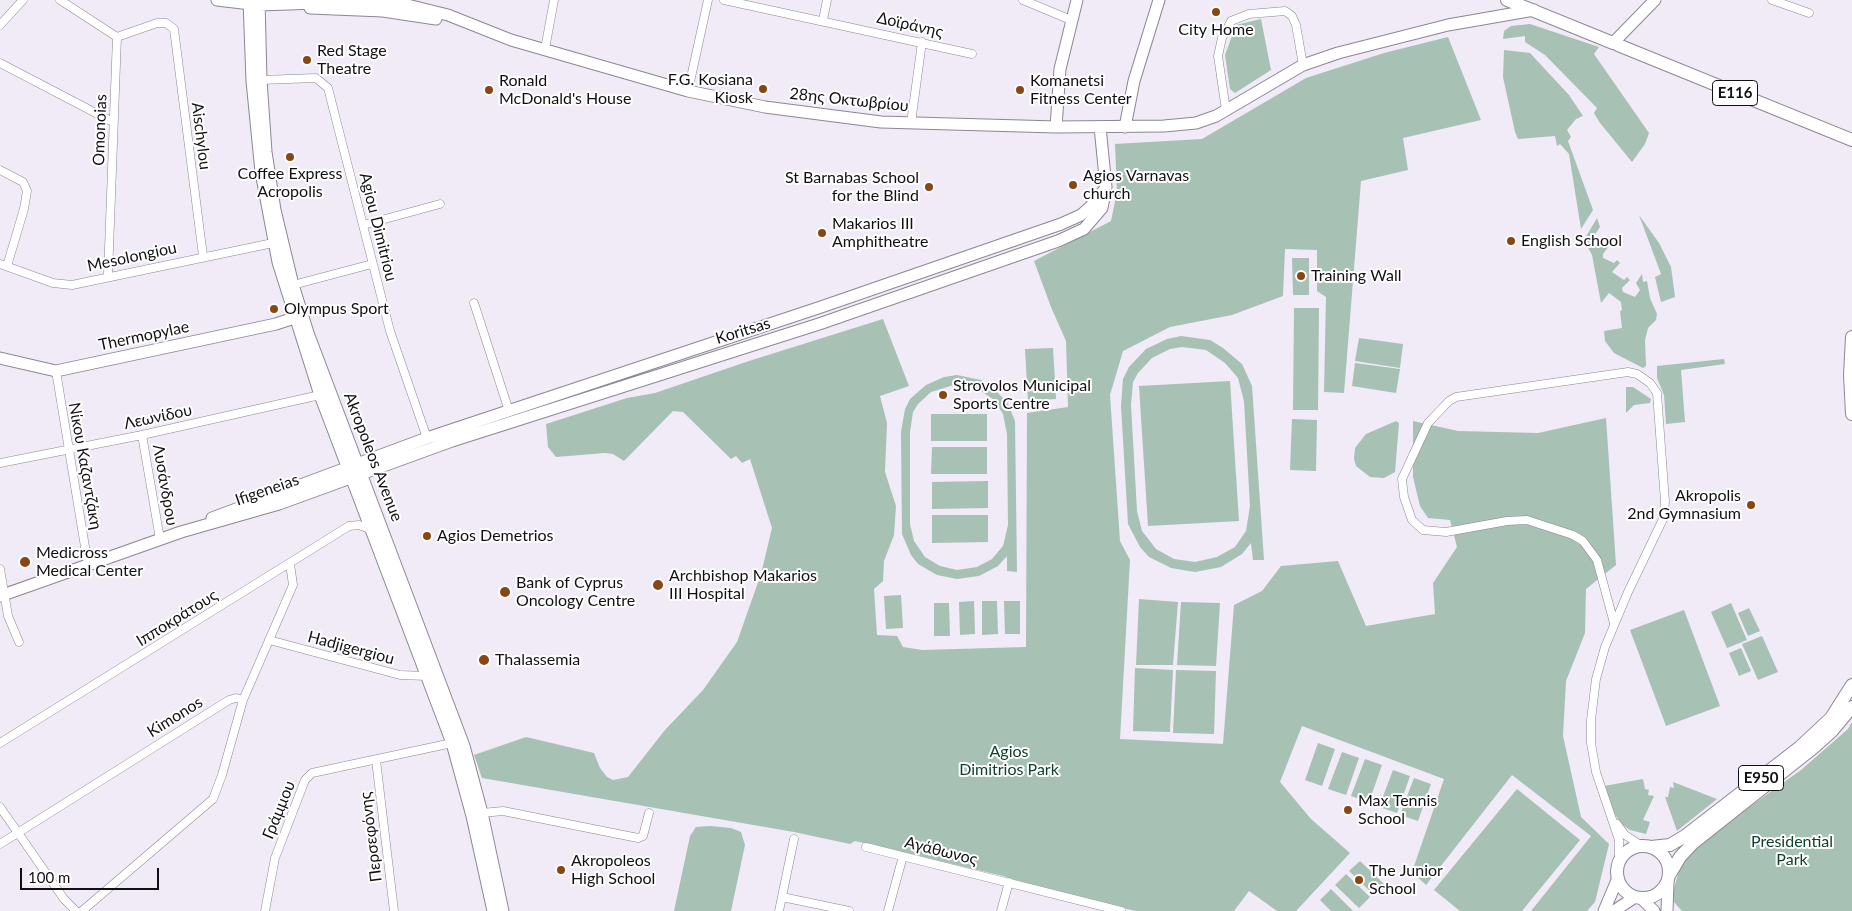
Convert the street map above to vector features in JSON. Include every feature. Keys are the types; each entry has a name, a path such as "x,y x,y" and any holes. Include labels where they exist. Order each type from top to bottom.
{"main road":[{"name":"E116","path":"1507,0 1852,140"},
{"path":"1852,337 1850,375 1852,414"},
{"name":"E950","path":"1647,847 1670,845 1685,836 1800,747 1831,718 1852,684"},
{"name":"E950","path":"1669,878 1680,857 1693,843 1832,732 1852,707"},
{"path":"1647,847 1660,852 1666,860 1669,878 1659,894 1638,898 1626,892 1618,878 1620,861 1629,851 1647,847"}],"street":[{"path":"0,25 23,0"},
{"path":"60,0 117,37"},
{"name":"28ης Οκτωβρίου","path":"216,0 299,5 319,10 398,12 476,28 688,91 735,102 789,111 912,123 1056,127 1125,127 1196,123 1216,116 1303,65 1404,35 1534,10"},
{"name":"28ης Οκτωβρίου","path":"299,5 321,1 374,0 424,8 448,15 476,28"},
{"path":"545,49 554,0"},
{"path":"688,91 708,0"},
{"name":"Δοϊράνης","path":"724,0 823,20 972,54"},
{"path":"823,20 827,0"},
{"path":"1024,0 1071,20"},
{"path":"1056,127 1060,69 1077,0"},
{"path":"1125,127 1136,74 1158,0"},
{"path":"1616,44 1655,0"},
{"path":"1772,0 1809,13"},
{"name":"Akropoleos Avenue","path":"254,2 269,170 275,210 293,284 355,470 370,529 452,743 472,816 493,911"},
{"name":"Akropoleos Avenue","path":"254,2 255,116 261,172 273,242 294,318 320,395 355,470 449,701 464,746 482,813 503,911"},
{"path":"1226,110 1218,56 1222,38 1230,21 1248,14 1285,11 1292,16 1296,25 1303,65"},
{"name":"Aischylou","path":"117,37 157,23 171,25 175,33 202,256"},
{"name":"Omonoias","path":"108,275 117,37"},
{"path":"912,123 922,42"},
{"path":"0,63 114,122"},
{"name":"Agiou Dimitriou","path":"261,80 312,78 320,80 328,88 390,331 427,438"},
{"name":"Koritsas","path":"355,470 819,324 1058,241 1084,229 1092,222 1102,208 1106,187 1100,127"},
{"path":"0,170 22,182 27,191 24,209 4,265"},
{"name":"Koritsas","path":"355,470 427,438 509,411 670,353 1061,224 1081,215 1090,208 1106,187"},
{"path":"363,225 440,204"},
{"name":"Mesolongiou","path":"4,265 63,285 273,242"},
{"path":"293,284 372,264"},
{"path":"474,303 509,411"},
{"name":"Thermopylae","path":"0,358 56,371 276,324 294,318"},
{"name":"Νίκου Καζαντζάκη","path":"56,371 88,565"},
{"path":"1614,623 1597,560 1583,541 1573,535 1528,520 1507,521 1446,532 1423,530 1416,523 1408,509 1402,479 1428,423 1444,405 1456,397 1628,372 1637,374 1654,387 1659,400 1665,510 1660,529 1614,623 1596,679 1591,732 1596,772 1619,840 1620,861"},
{"name":"Λεωνίδου","path":"0,463 142,435 320,395"},
{"name":"Λυσάνδρου","path":"142,435 160,539"},
{"name":"Ifigeneias","path":"2,596 181,532 234,509 355,470"},
{"name":"Ιπποκράτους","path":"0,743 349,526 359,525 370,529"},
{"path":"82,911 213,798 222,775 243,700 293,585 290,564"},
{"path":"0,570 2,596 19,642"},
{"name":"Hadjigergiou","path":"269,640 400,675 427,676"},
{"name":"Kimonos","path":"0,844 228,700 236,698 243,700"},
{"name":"Γράμμου","path":"265,911 275,858 305,780 312,773 452,743"},
{"name":"Περσεφόνης","path":"376,760 394,911"},
{"path":"0,807 64,899 76,911"},
{"path":"482,813 503,811 570,827 638,838 644,836 649,813"},
{"path":"1609,811 1626,835 1647,847"},
{"path":"779,911 794,839"},
{"name":"Αγάθωνος","path":"866,847 1009,882 1102,909 1121,911"},
{"path":"888,911 902,856"},
{"path":"1604,911 1618,878"},
{"path":"1667,911 1669,878"},
{"path":"1001,911 1009,882"},
{"path":"782,897 849,911"},
{"path":"1614,911 1638,898 1654,911"}],"green space":[{"path":"1261,19 1271,70 1235,93 1230,89 1225,55 1236,25"},
{"path":"1530,24 1599,47 1594,54 1649,133 1645,144 1632,162 1600,123 1594,113 1597,108 1545,55 1525,42 1525,36 1503,39 1504,31 1511,26"},
{"name":"Agios Dimitrios Park","path":"1448,37 1481,120 1403,138 1408,170 1361,181 1344,393 1324,392 1326,297 1317,291 1317,250 1285,249 1283,296 1232,315 1170,327 1123,351 1110,395 1120,541 1130,560 1120,739 1223,744 1234,605 1262,591 1281,566 1338,561 1366,626 1435,614 1433,583 1457,547 1450,520 1428,518 1420,506 1413,477 1413,421 1458,431 1538,433 1606,418 1616,565 1586,589 1585,633 1566,681 1563,736 1581,817 1609,844 1595,902 1587,911 1531,911 1591,836 1512,775 1426,885 1412,872 1444,779 1302,726 1280,782 1311,819 1350,853 1296,911 1277,911 1249,891 1234,911 1136,911 1054,893 1003,876 855,841 850,844 794,832 482,778 474,755 526,737 594,753 600,768 607,777 613,780 628,777 665,730 703,690 737,642 761,574 772,528 750,459 742,463 736,456 731,459 683,412 673,411 624,461 613,454 605,453 556,457 548,447 546,424 627,398 655,393 883,319 909,386 880,396 887,423 885,472 896,506 894,535 884,561 883,581 874,589 877,635 897,636 903,647 922,650 1026,647 1027,413 1068,407 1066,341 1034,261 1111,221 1117,192 1115,144 1202,139 1306,78 1384,53"},
{"path":"1504,50 1530,53 1569,95 1583,116 1576,119 1567,130 1571,137 1568,141 1593,210 1581,229 1569,154 1560,144 1557,146 1555,136 1518,139 1503,77"},
{"path":"1639,215 1659,243 1671,267 1675,297 1661,302 1655,277 1661,274"},
{"path":"1597,218 1600,227 1592,239 1603,246 1607,244 1609,246 1603,254 1603,258 1614,263 1617,260 1620,263 1612,272 1624,280 1627,277 1630,280 1622,288 1623,292 1635,297 1640,290 1636,283 1642,274 1643,282 1647,281 1650,298 1657,314 1656,320 1648,328 1645,340 1646,366 1643,368 1614,353 1605,341 1604,331 1622,328 1620,311 1622,310 1621,302 1609,293 1601,303 1592,255 1584,240"},
{"name":"Training Wall","path":"1292,258 1309,258 1309,295 1293,295"},
{"path":"1294,308 1319,308 1318,410 1293,410"},
{"path":"1181,336 1210,340 1242,364 1252,386 1264,560 1253,560 1251,543 1242,554 1221,567 1195,572 1171,568 1149,557 1140,547 1128,524 1121,406 1123,379 1129,367 1146,349 1167,339","holes":["1182,347 1206,350 1225,363 1238,378 1244,401 1250,506 1246,531 1235,547 1217,557 1195,562 1174,559 1156,549 1142,531 1137,511 1131,405 1133,382 1138,373 1152,358 1170,349"]},
{"path":"1359,338 1403,344 1400,368 1355,361"},
{"path":"1053,348 1056,399 1028,401 1025,349"},
{"path":"1724,359 1725,364 1681,370 1685,422 1666,424 1664,395 1657,378 1657,366"},
{"path":"1355,363 1400,369 1396,393 1352,386"},
{"path":"957,375 981,380 992,387 1007,402 1015,421 1017,572 1007,571 1007,556 998,566 979,576 957,579 937,575 918,564 911,555 902,534 901,432 905,409 910,399 926,385 944,377","holes":["957,384 977,388 994,400 1003,414 1007,434 1008,525 1003,546 992,559 977,567 957,570 940,566 925,557 914,541 910,524 910,432 913,412 918,404 931,392"]},
{"path":"1230,381 1239,521 1148,526 1139,386"},
{"path":"1626,387 1633,387 1651,399 1650,403 1634,405 1626,413"},
{"path":"931,414 987,414 987,441 931,441"},
{"path":"1292,419 1317,420 1316,471 1290,470"},
{"path":"1396,421 1399,423 1395,472 1384,478 1370,477 1356,466 1354,459 1355,448 1366,434"},
{"path":"932,447 987,447 987,474 931,474"},
{"path":"988,481 988,508 932,509 932,482"},
{"path":"932,515 988,515 988,542 932,543"},
{"path":"901,595 903,628 886,629 884,596"},
{"path":"1139,599 1178,602 1173,665 1136,665"},
{"path":"974,601 975,634 960,635 959,602"},
{"path":"982,601 997,601 998,634 982,635"},
{"path":"1004,601 1020,601 1020,634 1005,634"},
{"path":"1181,602 1220,603 1216,666 1177,665"},
{"path":"934,603 949,603 950,636 934,636"},
{"path":"1731,603 1747,640 1727,648 1711,612"},
{"path":"1749,608 1760,631 1748,636 1738,613"},
{"path":"1684,610 1720,706 1666,726 1630,630"},
{"path":"1762,636 1778,672 1758,680 1742,644"},
{"path":"1741,648 1751,671 1739,676 1729,653"},
{"path":"1135,668 1173,670 1170,732 1133,731"},
{"path":"1176,670 1216,671 1214,734 1173,733"},
{"name":"Presidential Park","path":"1852,722 1852,911 1682,911 1674,902 1674,888 1682,861 1731,820 1801,770 1848,729"},
{"path":"1318,743 1335,749 1322,786 1305,780"},
{"path":"1342,752 1359,758 1346,795 1328,789"},
{"path":"1365,759 1382,765 1369,802 1351,796"},
{"path":"1393,770 1410,776 1397,813 1379,807"},
{"path":"1414,778 1431,784 1418,821 1400,815"},
{"path":"1643,779 1645,789 1649,790 1648,795 1654,796 1643,820 1650,822 1646,834 1630,830 1620,823 1610,806 1604,786"},
{"path":"1673,782 1717,799 1677,831 1665,797 1668,797 1670,787 1674,788"},
{"path":"1517,789 1580,840 1522,911 1460,911 1434,890"},
{"path":"696,827 731,828 741,832 745,845 731,911 674,911 690,836"},
{"path":"1360,861 1384,884 1373,894 1349,871"},
{"path":"1346,874 1370,897 1359,908 1335,885"},
{"path":"1331,889 1353,911 1331,911 1320,900"}],"place":[{"name":"City Home","path":"1216,12"},
{"name":"Red Stage Theatre","path":"307,60"},
{"name":"F.G. Kosiana Kiosk","path":"763,89"},
{"name":"Ronald McDonald's House","path":"489,90"},
{"name":"Komanetsi Fitness Center","path":"1020,90"},
{"name":"Coffee Express Acropolis","path":"290,157"},
{"name":"Agios Varnavas church","path":"1073,185"},
{"name":"St Barnabas School for the Blind","path":"929,187"},
{"name":"Makarios III Amphitheatre","path":"822,233"},
{"name":"English School","path":"1511,241"},
{"name":"Training Wall","path":"1301,276"},
{"name":"Olympus Sport","path":"274,309"},
{"name":"Strovolos Municipal Sports Centre","path":"943,395"},
{"name":"Akropolis 2nd Gymnasium","path":"1751,505"},
{"name":"Agios Demetrios","path":"427,536"},
{"name":"Medicross Medical Center","path":"25,562"},
{"name":"Archbishop Makarios III Hospital","path":"658,585"},
{"name":"Bank of Cyprus Oncology Centre","path":"505,592"},
{"name":"Thalassemia","path":"484,660"},
{"name":"Max Tennis School","path":"1348,810"},
{"name":"Akropoleos High School","path":"561,870"},
{"name":"The Junior School","path":"1359,880"}]}
